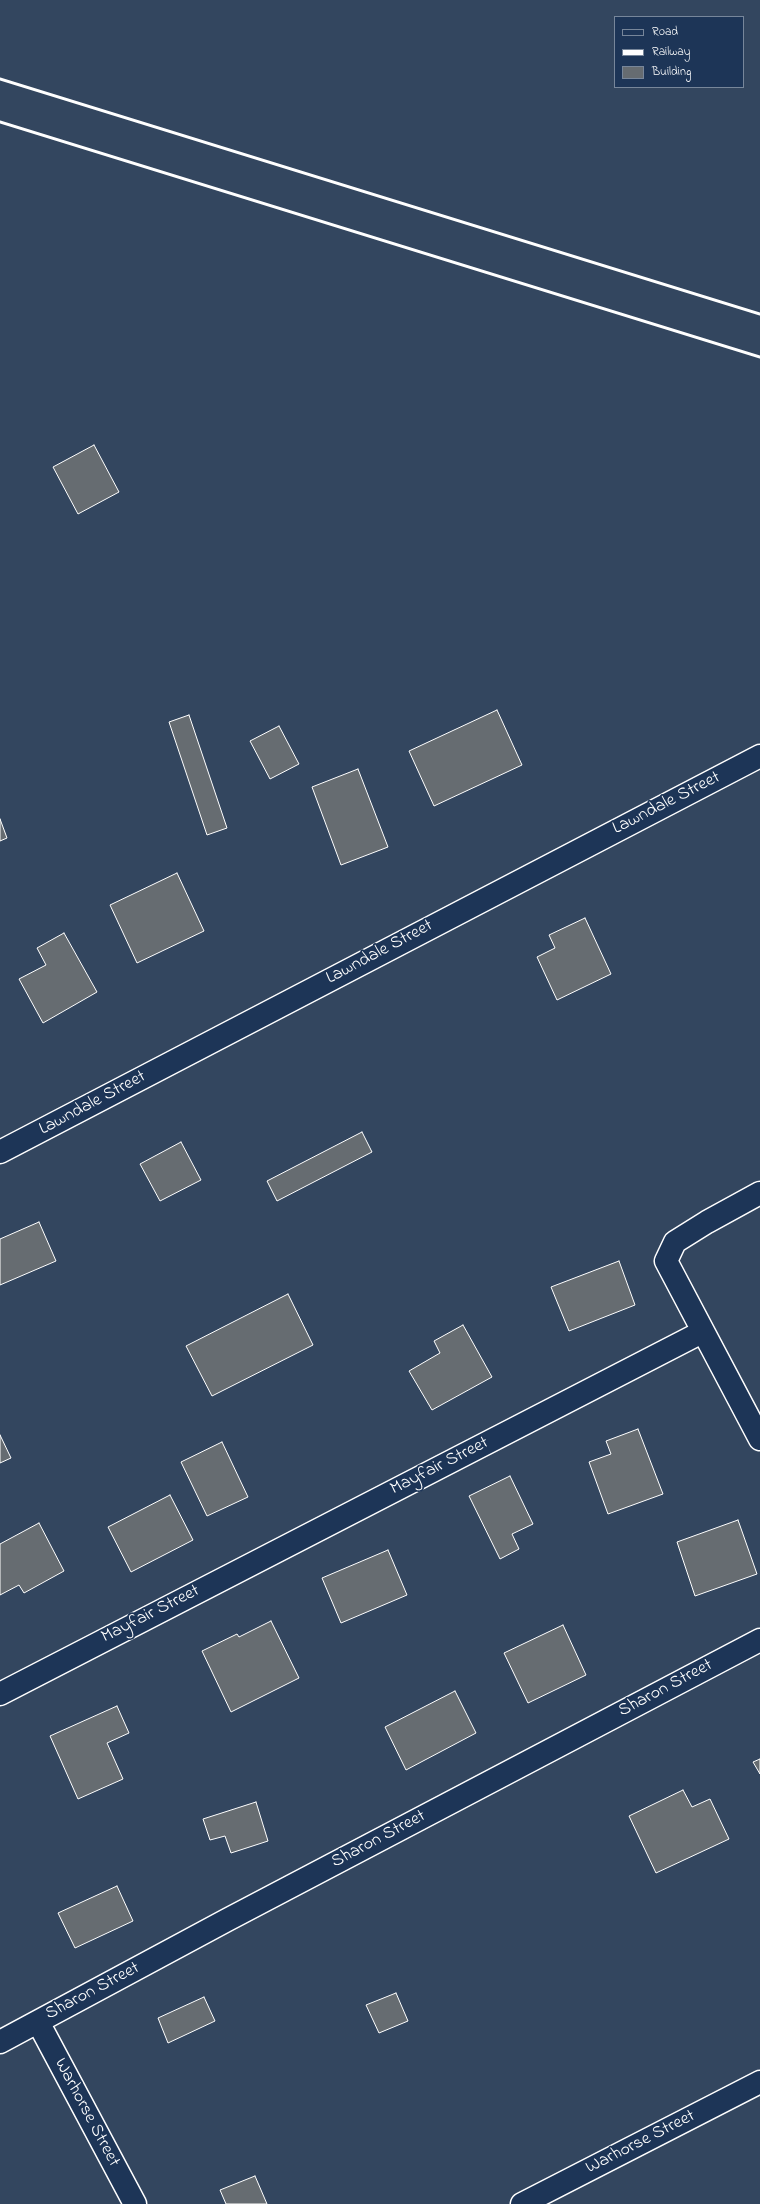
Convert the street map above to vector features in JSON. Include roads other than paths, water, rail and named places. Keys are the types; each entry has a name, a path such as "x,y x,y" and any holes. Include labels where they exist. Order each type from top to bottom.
{"street":[{"name":"Lawndale Street","path":"0,1152 760,756"},
{"path":"760,1193 707,1222 676,1242 666,1261 702,1332 760,1439"},
{"name":"Mayfair Street","path":"0,1694 702,1332"},
{"name":"Sharon Street","path":"0,2042 227,1920 760,1640"},
{"name":"Warhorse Street","path":"38,2022 135,2204"},
{"name":"Warhorse Street","path":"522,2204 760,2082"}],"railway":[{"path":"0,79 760,314"},
{"path":"0,122 760,357"}]}
